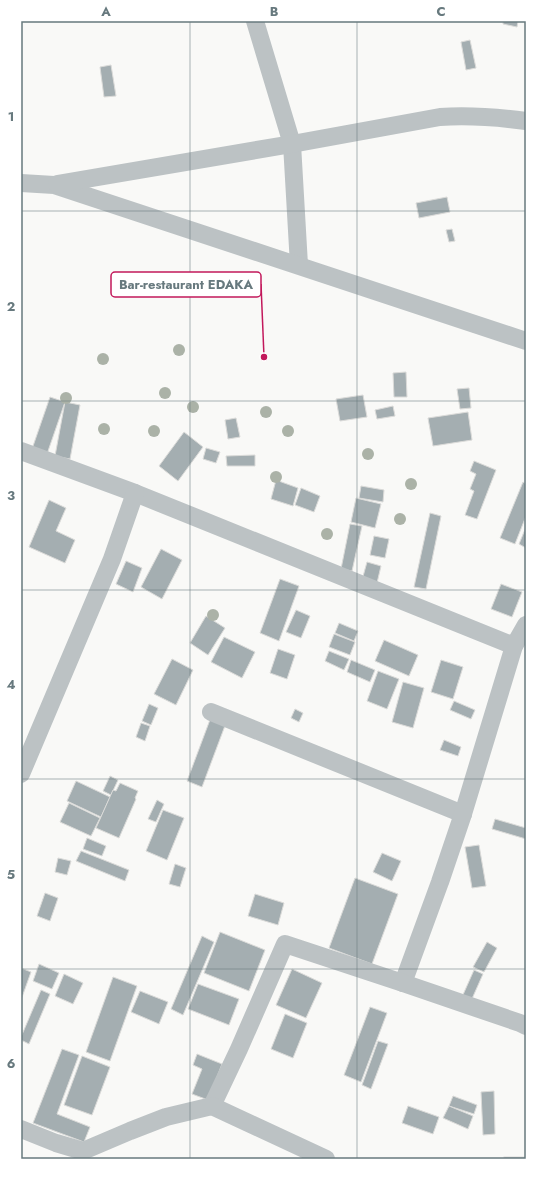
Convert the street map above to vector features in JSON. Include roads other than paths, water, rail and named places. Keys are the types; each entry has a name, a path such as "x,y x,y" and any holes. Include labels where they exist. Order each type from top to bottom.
{"street":[{"path":"255,21 292,144 300,265"},
{"path":"21,183 54,185 440,117 463,115 486,116 526,121"},
{"path":"54,185 300,265 526,341"},
{"path":"21,451 135,493 514,646"},
{"path":"21,774 112,559 135,493"},
{"path":"403,982 440,882 463,814 514,646 526,625"},
{"path":"211,712 463,814"},
{"path":"212,1106 285,944 403,982 526,1026"},
{"path":"21,1129 56,1143 83,1151 166,1117 212,1106 324,1158"}],"place":[{"name":"Bar-restaurant EDAKA","path":"264,357"}]}
